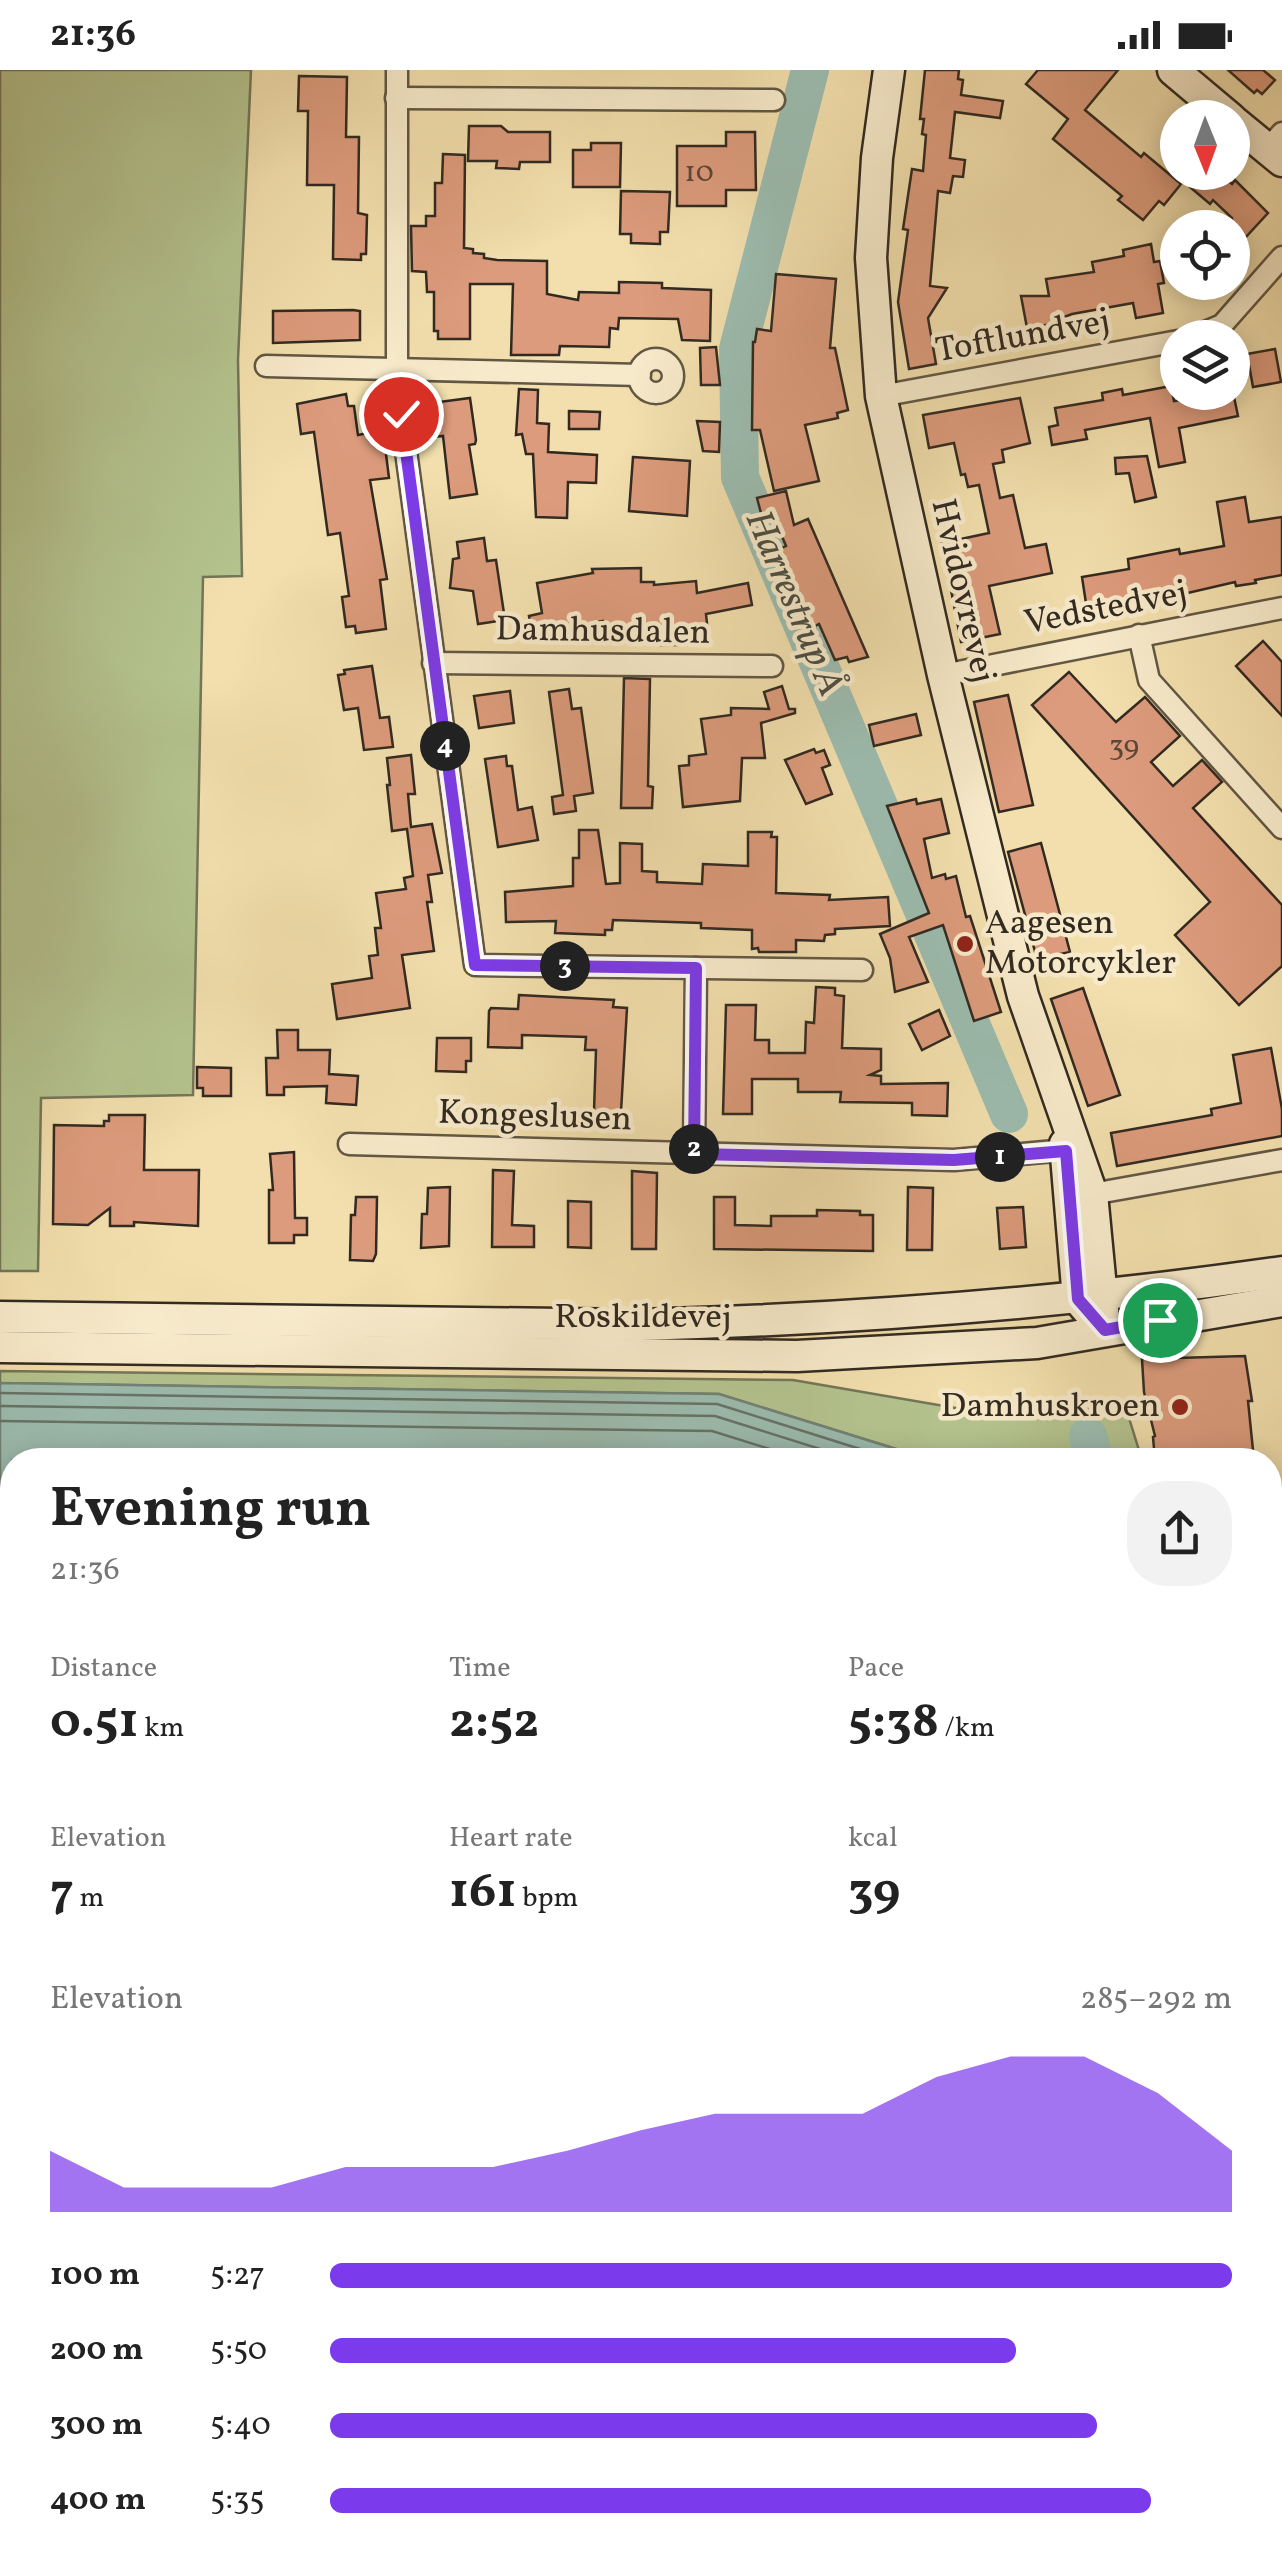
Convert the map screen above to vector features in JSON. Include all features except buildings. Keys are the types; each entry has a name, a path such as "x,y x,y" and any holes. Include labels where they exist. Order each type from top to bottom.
{"main road":[{"name":"Hvidovrevej","path":"888,70 876,158 871,258 880,396 943,675 1023,996 1072,1150 1091,1298"},
{"path":"1172,70 1208,100"},
{"path":"1250,131 1277,148"},
{"name":"Hvidovrevej","path":"1072,1150 1092,1194 1091,1298"},
{"name":"Roskildevej","path":"0,1318 638,1325 809,1319 1091,1298 1282,1272"},
{"path":"1091,1298 1105,1330"},
{"name":"Roskildevej","path":"0,1347 797,1356 952,1350 1036,1342 1282,1301"}],"street":[{"path":"397,70 397,368 475,965 862,970"},
{"path":"396,98 774,100"},
{"path":"1226,320 1282,257"},
{"name":"Toftlundvej","path":"880,396 1160,344"},
{"path":"266,366 640,374"},
{"name":"Vedstedvej","path":"943,675 1282,608"},
{"path":"1139,634 1149,680 1282,828"},
{"name":"Damhusdalen","path":"433,663 772,666"},
{"path":"694,1154 696,968"},
{"name":"Kongeslusen","path":"350,1144 954,1160 1072,1150"},
{"path":"1092,1194 1282,1160"}],"green space":[{"path":"0,70 251,70 238,360 242,576 203,577 193,1095 41,1098 38,1271 0,1271"},
{"path":"0,1371 793,1380 1008,1417 1058,1415 1124,1402 1138,1448 893,1448 719,1394 0,1383"}],"water":[{"path":"0,1383 719,1394 893,1448 0,1448"}],"waterway":[{"name":"Harrestrup Å","path":"810,70 738,349 740,477 1009,1114"},
{"name":"Harrestrup Å","path":"1088,1436 1092,1448"}],"place":[{"name":"Aagesen Motorcykler","path":"965,944"},
{"name":"Damhuskroen","path":"1180,1407"}],"route":[{"path":"401,414 475,965 696,968 694,1154 954,1160 1066,1151 1078,1299 1105,1330 1160,1320"}]}
